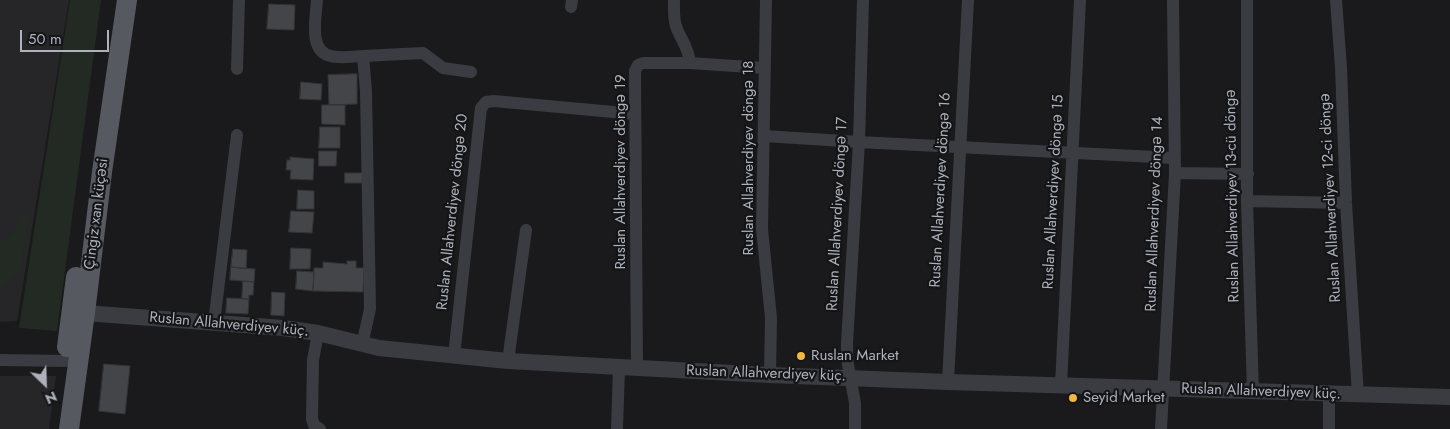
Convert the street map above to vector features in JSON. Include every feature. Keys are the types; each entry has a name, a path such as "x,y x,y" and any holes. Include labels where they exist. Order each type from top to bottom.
{"main road":[{"name":"Çingiz xan küçəsi","path":"56,429 114,0"},
{"name":"Çingiz xan küçəsi","path":"69,429 102,172 127,0"}],"street":[{"path":"237,69 240,0"},
{"path":"317,0 315,36 317,45 323,53 331,56 423,53 444,68 471,72"},
{"path":"674,0 676,28 688,49 690,63 765,68"},
{"name":"Ruslan Allahverdiyev döngə 18","path":"766,0 762,229 771,318 770,375"},
{"name":"Ruslan Allahverdiyev döngə 17","path":"854,429 855,403 846,342 859,142 863,0"},
{"name":"Ruslan Allahverdiyev döngə 16","path":"948,382 968,0"},
{"name":"Ruslan Allahverdiyev döngə 15","path":"1061,385 1080,0"},
{"name":"Ruslan Allahverdiyev döngə 14","path":"1161,429 1175,173 1173,0"},
{"name":"Ruslan Allahverdiyev 13-cü döngə","path":"1247,0 1247,202 1253,392"},
{"name":"Ruslan Allahverdiyev 12-ci döngə","path":"1336,0 1358,395"},
{"path":"362,345 370,309 366,92 363,56"},
{"name":"Ruslan Allahverdiyev döngə 19","path":"637,368 635,71 638,65 643,63 690,63"},
{"name":"Ruslan Allahverdiyev döngə 20","path":"454,356 481,108 486,102 494,101 635,114"},
{"path":"214,323 237,135"},
{"path":"764,136 1175,158"},
{"path":"1175,173 1248,174"},
{"path":"1247,202 1346,203"},
{"path":"508,361 526,230"},
{"name":"Ruslan Allahverdiyev küç.","path":"85,312 284,328 318,333 379,348 454,356 619,368 948,382 1450,397"},
{"path":"318,333 313,360 312,419 314,425 320,429"},
{"path":"0,360 65,362"},
{"path":"616,429 619,368"},
{"path":"1329,394 1329,429"}],"shaded area":[{"path":"0,0 69,0 17,321 0,322"},
{"path":"70,0 101,0 57,331 19,328"},
{"path":"30,204 21,270 0,289 0,244 13,233"},
{"path":"0,376 56,376 49,429 0,429"}],"building":[{"path":"269,4 295,5 294,30 267,29"},
{"path":"357,74 357,104 329,105 328,75"},
{"path":"301,82 322,84 321,100 300,99"},
{"path":"322,105 345,105 345,125 322,124"},
{"path":"320,127 340,127 340,148 319,148"},
{"path":"319,151 337,151 336,166 319,166"},
{"path":"290,157 314,159 313,180 290,179 291,170 286,170 287,160 290,160"},
{"path":"345,173 363,173 362,183 345,183"},
{"path":"298,190 314,191 314,209 297,209"},
{"path":"291,211 314,212 312,233 289,232"},
{"path":"291,248 311,249 310,269 290,269"},
{"path":"233,249 247,250 246,269 231,267"},
{"path":"347,261 356,261 356,268 364,268 363,292 313,291 314,268 323,268 323,262 347,264"},
{"path":"231,267 255,269 254,282 230,280"},
{"path":"297,271 314,272 313,291 296,289"},
{"path":"243,281 254,282 253,295 249,295 249,299 242,299"},
{"path":"272,292 285,293 284,316 271,315"},
{"path":"227,298 249,299 248,314 226,313"},
{"path":"104,364 130,366 125,414 99,411"}],"place":[{"name":"Ruslan Market","path":"801,356"},
{"name":"Seyid Market","path":"1073,398"}]}
